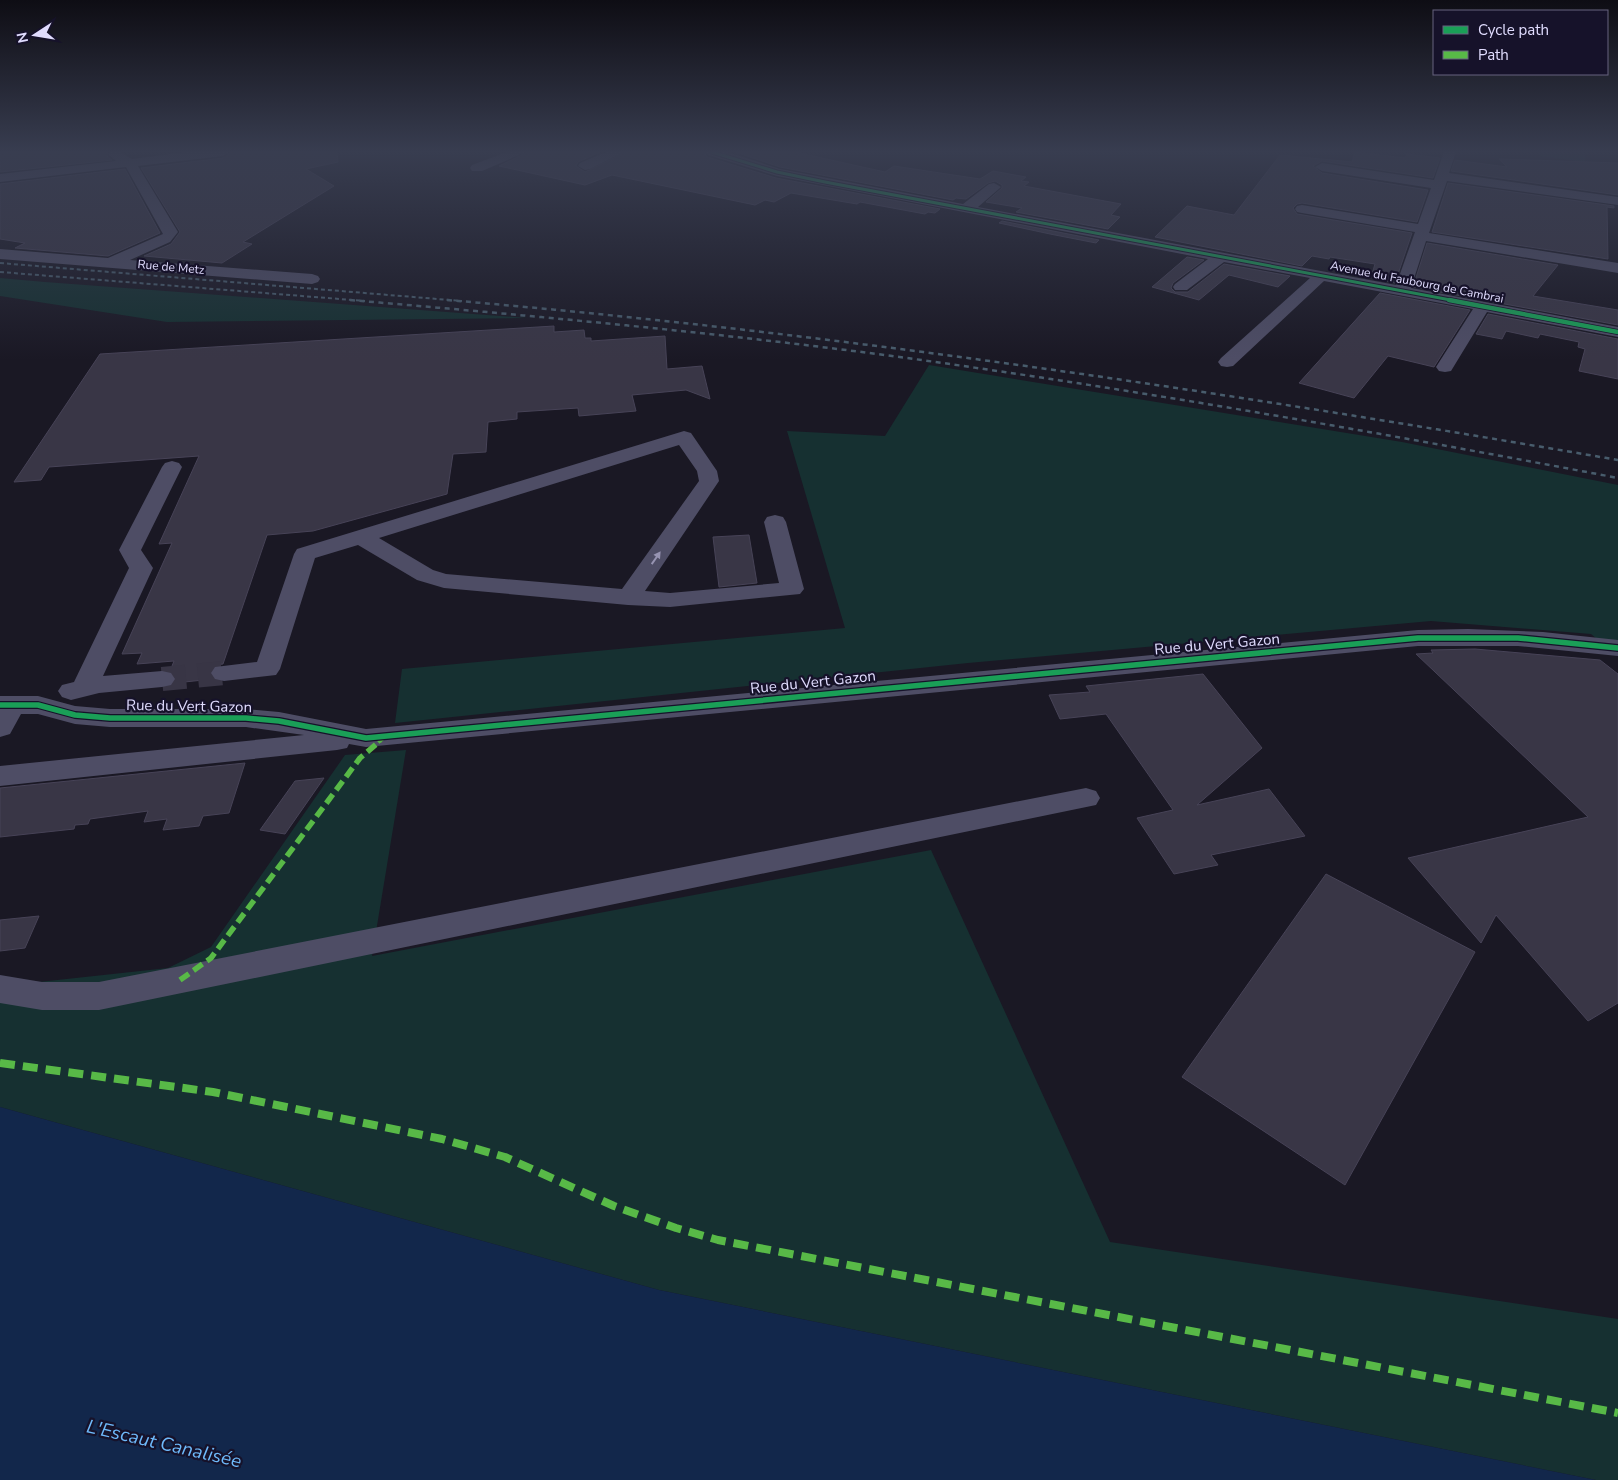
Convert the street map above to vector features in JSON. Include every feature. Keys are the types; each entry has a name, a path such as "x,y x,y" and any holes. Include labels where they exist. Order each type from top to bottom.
{"street":[{"path":"110,262 169,236 171,232 165,221"},
{"name":"Avenue du Faubourg de Cambrai","path":"1036,221 1618,332"},
{"path":"1365,221 1618,268"},
{"path":"1402,290 1426,221"},
{"name":"Rue de Metz","path":"0,254 312,278"},
{"path":"1181,287 1222,256"},
{"path":"1227,362 1314,284 1321,275"},
{"path":"1445,367 1482,306"},
{"path":"224,673 267,669 305,554 684,437 707,471 709,482 628,598"},
{"path":"85,687 141,568 130,550 172,468"},
{"path":"361,537 425,575 444,580 628,598 683,600 792,589 775,522"},
{"name":"Rue du Vert Gazon","path":"0,776 366,738 1418,638 1457,636 1520,638 1618,648"},
{"path":"0,728 17,704 85,687 162,679"},
{"name":"Rue du Vert Gazon","path":"17,704 90,716 246,718 278,721 366,738"},
{"path":"0,990 42,996 99,996 1086,798"}],"green space":[{"path":"0,278 527,318 167,322 0,296"},
{"path":"929,365 1402,442 1618,485 1618,656 1591,634 1431,621 968,663 395,723 402,669 845,628 787,431 885,436"},
{"path":"406,750 372,956 931,850 1110,1242 1618,1319 1618,1480 1596,1480 659,1290 0,1107 0,976 39,982 168,968 211,947 345,755"}],"water":[{"name":"L'Escaut Canalisée","path":"0,1107 659,1290 1596,1480 0,1480"}],"building":[{"path":"0,221 153,221 160,233 108,256 15,248 25,243 0,239"},
{"path":"173,221 277,221 243,242 252,244 222,263 144,256 171,244 180,232"},
{"path":"1002,221 1099,240 1096,243 999,223"},
{"path":"1065,221 1116,221 1108,229"},
{"path":"1171,221 1340,221 1412,233 1395,283 1377,279 1378,275 1372,274 1375,264 1312,256 1302,266 1155,237"},
{"path":"1436,221 1607,221 1608,259 1432,232"},
{"path":"1427,243 1558,265 1533,296 1618,310 1618,325 1413,287"},
{"path":"1187,257 1204,260 1173,283 1171,288 1175,292 1188,292 1224,264 1290,276 1278,287 1229,275 1199,300 1152,287"},
{"path":"1380,293 1470,310 1434,367 1388,356 1354,398 1299,383"},
{"path":"1488,314 1618,339 1618,379 1579,371 1585,349 1578,347 1579,342 1540,334 1538,338 1506,331 1502,339 1476,334"},
{"path":"554,326 554,332 584,330 585,338 591,338 591,341 665,336 667,369 702,366 710,399 686,390 632,395 636,411 579,416 578,408 517,412 517,419 488,422 486,452 453,454 447,494 313,531 267,535 223,664 215,665 209,672 213,679 175,683 177,678 170,671 174,661 137,664 142,653 122,654 172,543 159,544 199,456 49,467 41,480 14,482 100,354"},
{"path":"749,535 757,583 719,587 713,537"},
{"path":"1475,649 1600,660 1618,674 1618,1003 1588,1021 1496,915 1481,943 1408,858 1588,817 1416,654 1433,653 1431,650"},
{"path":"1203,674 1262,748 1197,805 1269,789 1305,836 1211,855 1218,865 1174,874 1137,818 1173,810 1106,714 1060,719 1049,695 1090,692 1086,686"},
{"path":"245,763 229,813 203,816 199,826 163,830 167,819 144,822 148,811 90,819 88,824 75,825 74,829 0,837 0,788"},
{"path":"324,778 285,834 260,830 295,781"},
{"path":"1326,874 1475,952 1345,1185 1182,1077"},
{"path":"39,916 25,948 0,951 0,920"}],"tunnel":[{"path":"162,679 224,673"}],"railway":[{"path":"0,263 462,301"},
{"path":"0,272 365,301"},
{"path":"350,300 629,326 907,358 1085,384 1263,414 1618,478"},
{"path":"447,300 741,329 888,347 1327,411 1618,460"}],"marked path":[{"path":"180,980 211,958 360,758 384,737"},
{"path":"0,1063 213,1092 442,1139 505,1157 614,1206 676,1228 718,1240 1618,1413"}],"cycle path":[{"path":"1032,221 1618,332"},
{"path":"0,705 38,705 75,715 110,718 246,718 279,721 366,738 1418,638 1518,638 1618,648"}]}
